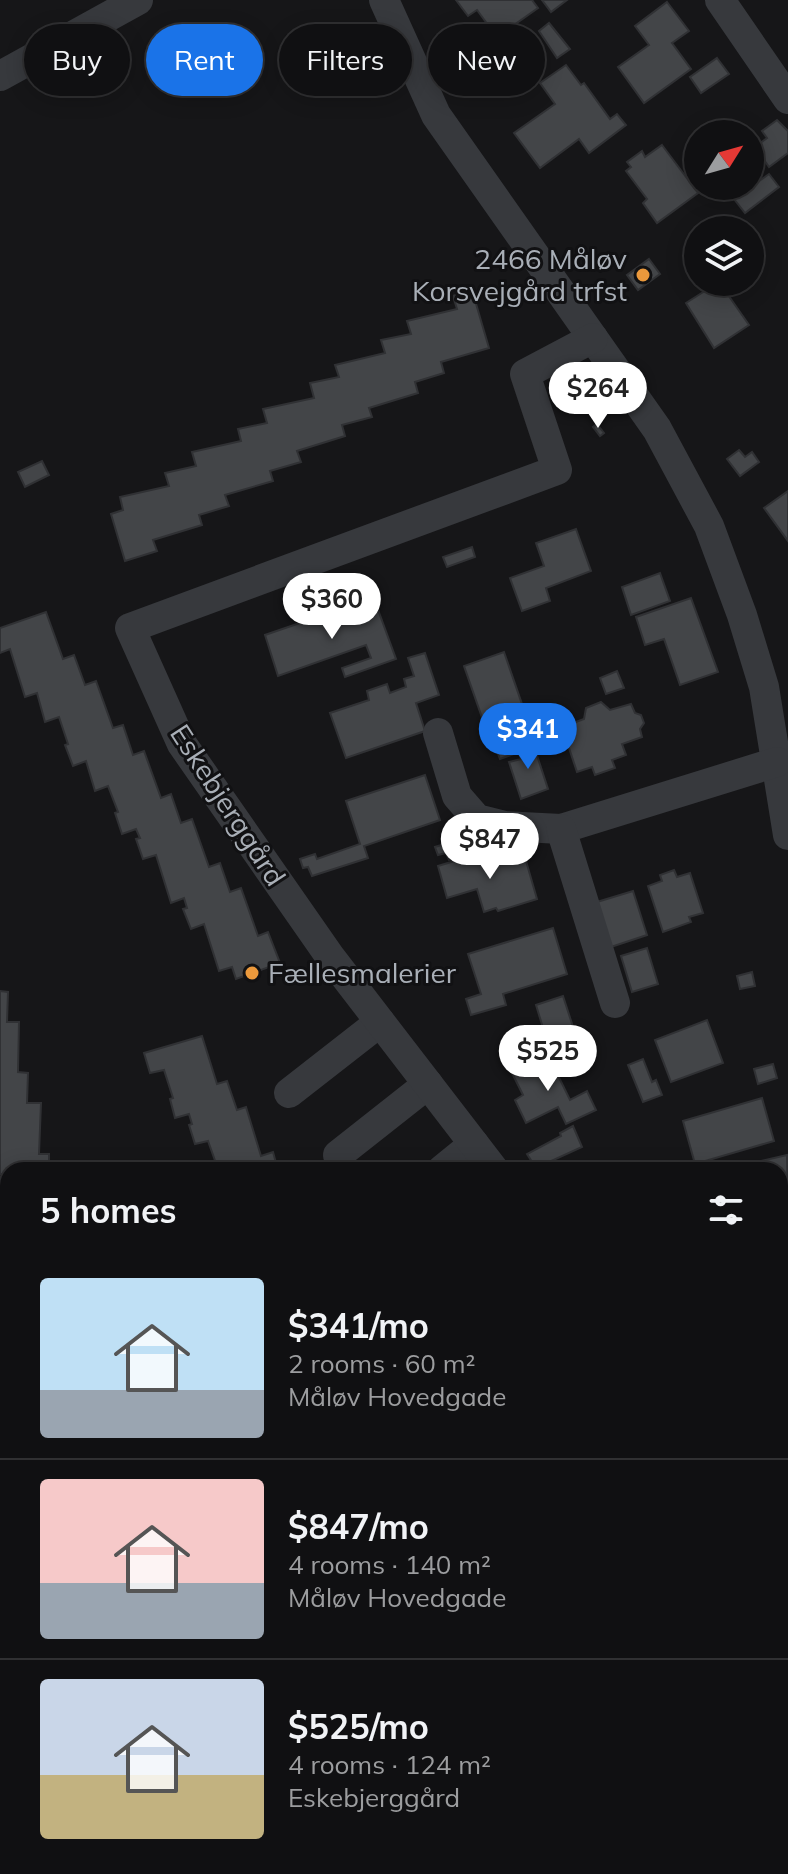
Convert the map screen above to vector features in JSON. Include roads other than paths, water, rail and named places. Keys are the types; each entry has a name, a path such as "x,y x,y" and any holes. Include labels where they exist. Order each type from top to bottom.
{"street":[{"path":"0,76 138,0"},
{"path":"384,0 436,115 657,429 709,526 742,615 764,687 788,835"},
{"path":"720,0 788,99"},
{"name":"Eskebjerggård","path":"488,1162 331,958 182,744 130,628 557,470 525,374 593,338"},
{"path":"438,733 457,796 477,819 505,826 561,829 777,762"},
{"path":"561,829 615,1003"},
{"path":"289,1093 380,1022"},
{"path":"338,1155 428,1084"},
{"path":"452,1162 474,1144"}],"place":[{"name":"2466 Måløv Korsvejgård trfst","path":"643,275"},
{"name":"Fællesmalerier","path":"252,973"}]}
